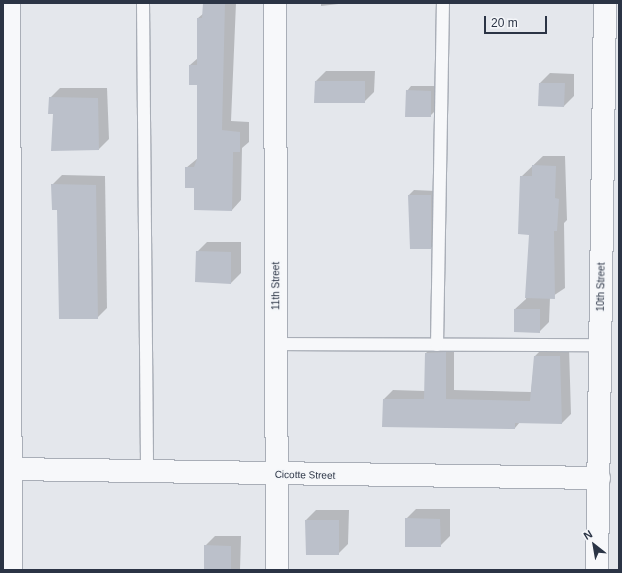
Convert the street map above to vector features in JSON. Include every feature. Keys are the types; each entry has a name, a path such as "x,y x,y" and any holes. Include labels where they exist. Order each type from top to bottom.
{"street":[{"path":"9,3 11,570"},
{"name":"11th Street","path":"275,3 277,570"},
{"name":"10th Street","path":"597,570 605,3"},
{"name":"Cicotte Street","path":"11,469 277,475 599,478"}],"lane":[{"path":"143,3 147,472"},
{"path":"438,345 444,3"},
{"path":"276,344 601,345"}],"building":[{"path":"203,3 225,3 222,130 240,132 240,152 233,152 232,211 194,210 194,188 185,188 185,167 194,167 197,159 197,85 189,85 189,65 197,65 197,18 202,18"},
{"path":"315,81 365,81 365,103 314,103"},
{"path":"539,83 565,83 564,107 538,106"},
{"path":"406,90 431,91 431,117 405,117"},
{"path":"49,97 98,98 99,150 51,151 53,114 48,114"},
{"path":"532,165 556,166 555,198 559,199 557,231 554,231 555,299 525,298 529,235 518,234 520,176 532,176"},
{"path":"51,184 96,185 98,319 59,319 57,210 52,210"},
{"path":"408,195 431,195 431,249 410,249"},
{"path":"196,251 231,252 231,284 195,282"},
{"path":"514,309 540,309 540,333 514,332"},
{"path":"446,352 446,399 530,401 534,356 560,356 562,424 515,423 515,429 382,427 383,399 424,399 425,353"},
{"path":"405,518 440,519 441,547 405,547"},
{"path":"305,520 339,520 339,555 306,555"},
{"path":"204,545 231,546 231,570 204,570"}]}
